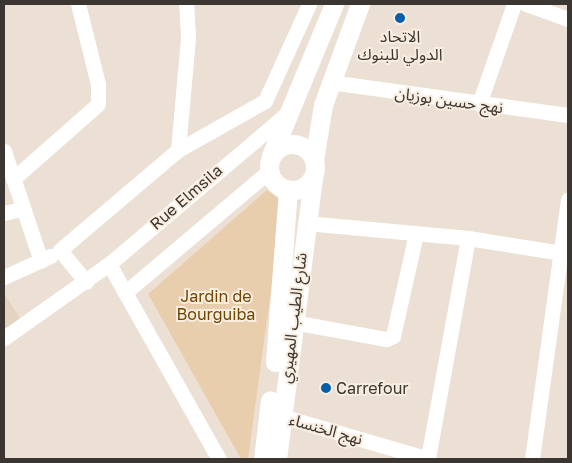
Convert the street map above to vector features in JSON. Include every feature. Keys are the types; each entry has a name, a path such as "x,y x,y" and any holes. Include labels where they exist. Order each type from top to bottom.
{"main road":[{"path":"270,163 281,146 294,144 306,149 313,168 302,187 288,189 278,185 270,163 334,4"},
{"name":"شارع الطيب المهيري","path":"278,459 281,416 313,168 330,82 360,4"},
{"name":"شارع الطيب المهيري","path":"263,459 277,347 288,189"}],"street":[{"path":"14,179 98,104 98,84 78,4"},
{"path":"178,150 188,37 186,4"},
{"path":"4,277 41,261 60,250 178,150 265,101 308,4"},
{"path":"479,104 514,4"},
{"path":"526,4 568,19"},
{"name":"نهج حسين بوزيان","path":"330,82 568,115"},
{"name":"Rue Elmsila","path":"4,338 109,264 290,111"},
{"path":"4,151 22,210 41,261"},
{"path":"127,291 270,163"},
{"path":"532,459 568,199"},
{"path":"4,213 22,210"},
{"path":"306,223 468,238 562,253"},
{"path":"293,322 386,339 393,336 416,234"},
{"path":"429,459 468,238"},
{"path":"60,250 86,282"},
{"path":"109,264 127,291 219,459"},
{"name":"نهج الخنساء","path":"281,416 429,459"}],"shaded area":[{"path":"4,293 21,320 4,334"}],"green space":[{"name":"Jardin de Bourguiba","path":"267,190 283,203 248,459 241,459 148,294"}],"place":[{"name":"الاتحاد الدولي للبنوك","path":"400,18"},
{"name":"Carrefour","path":"326,388"}]}
